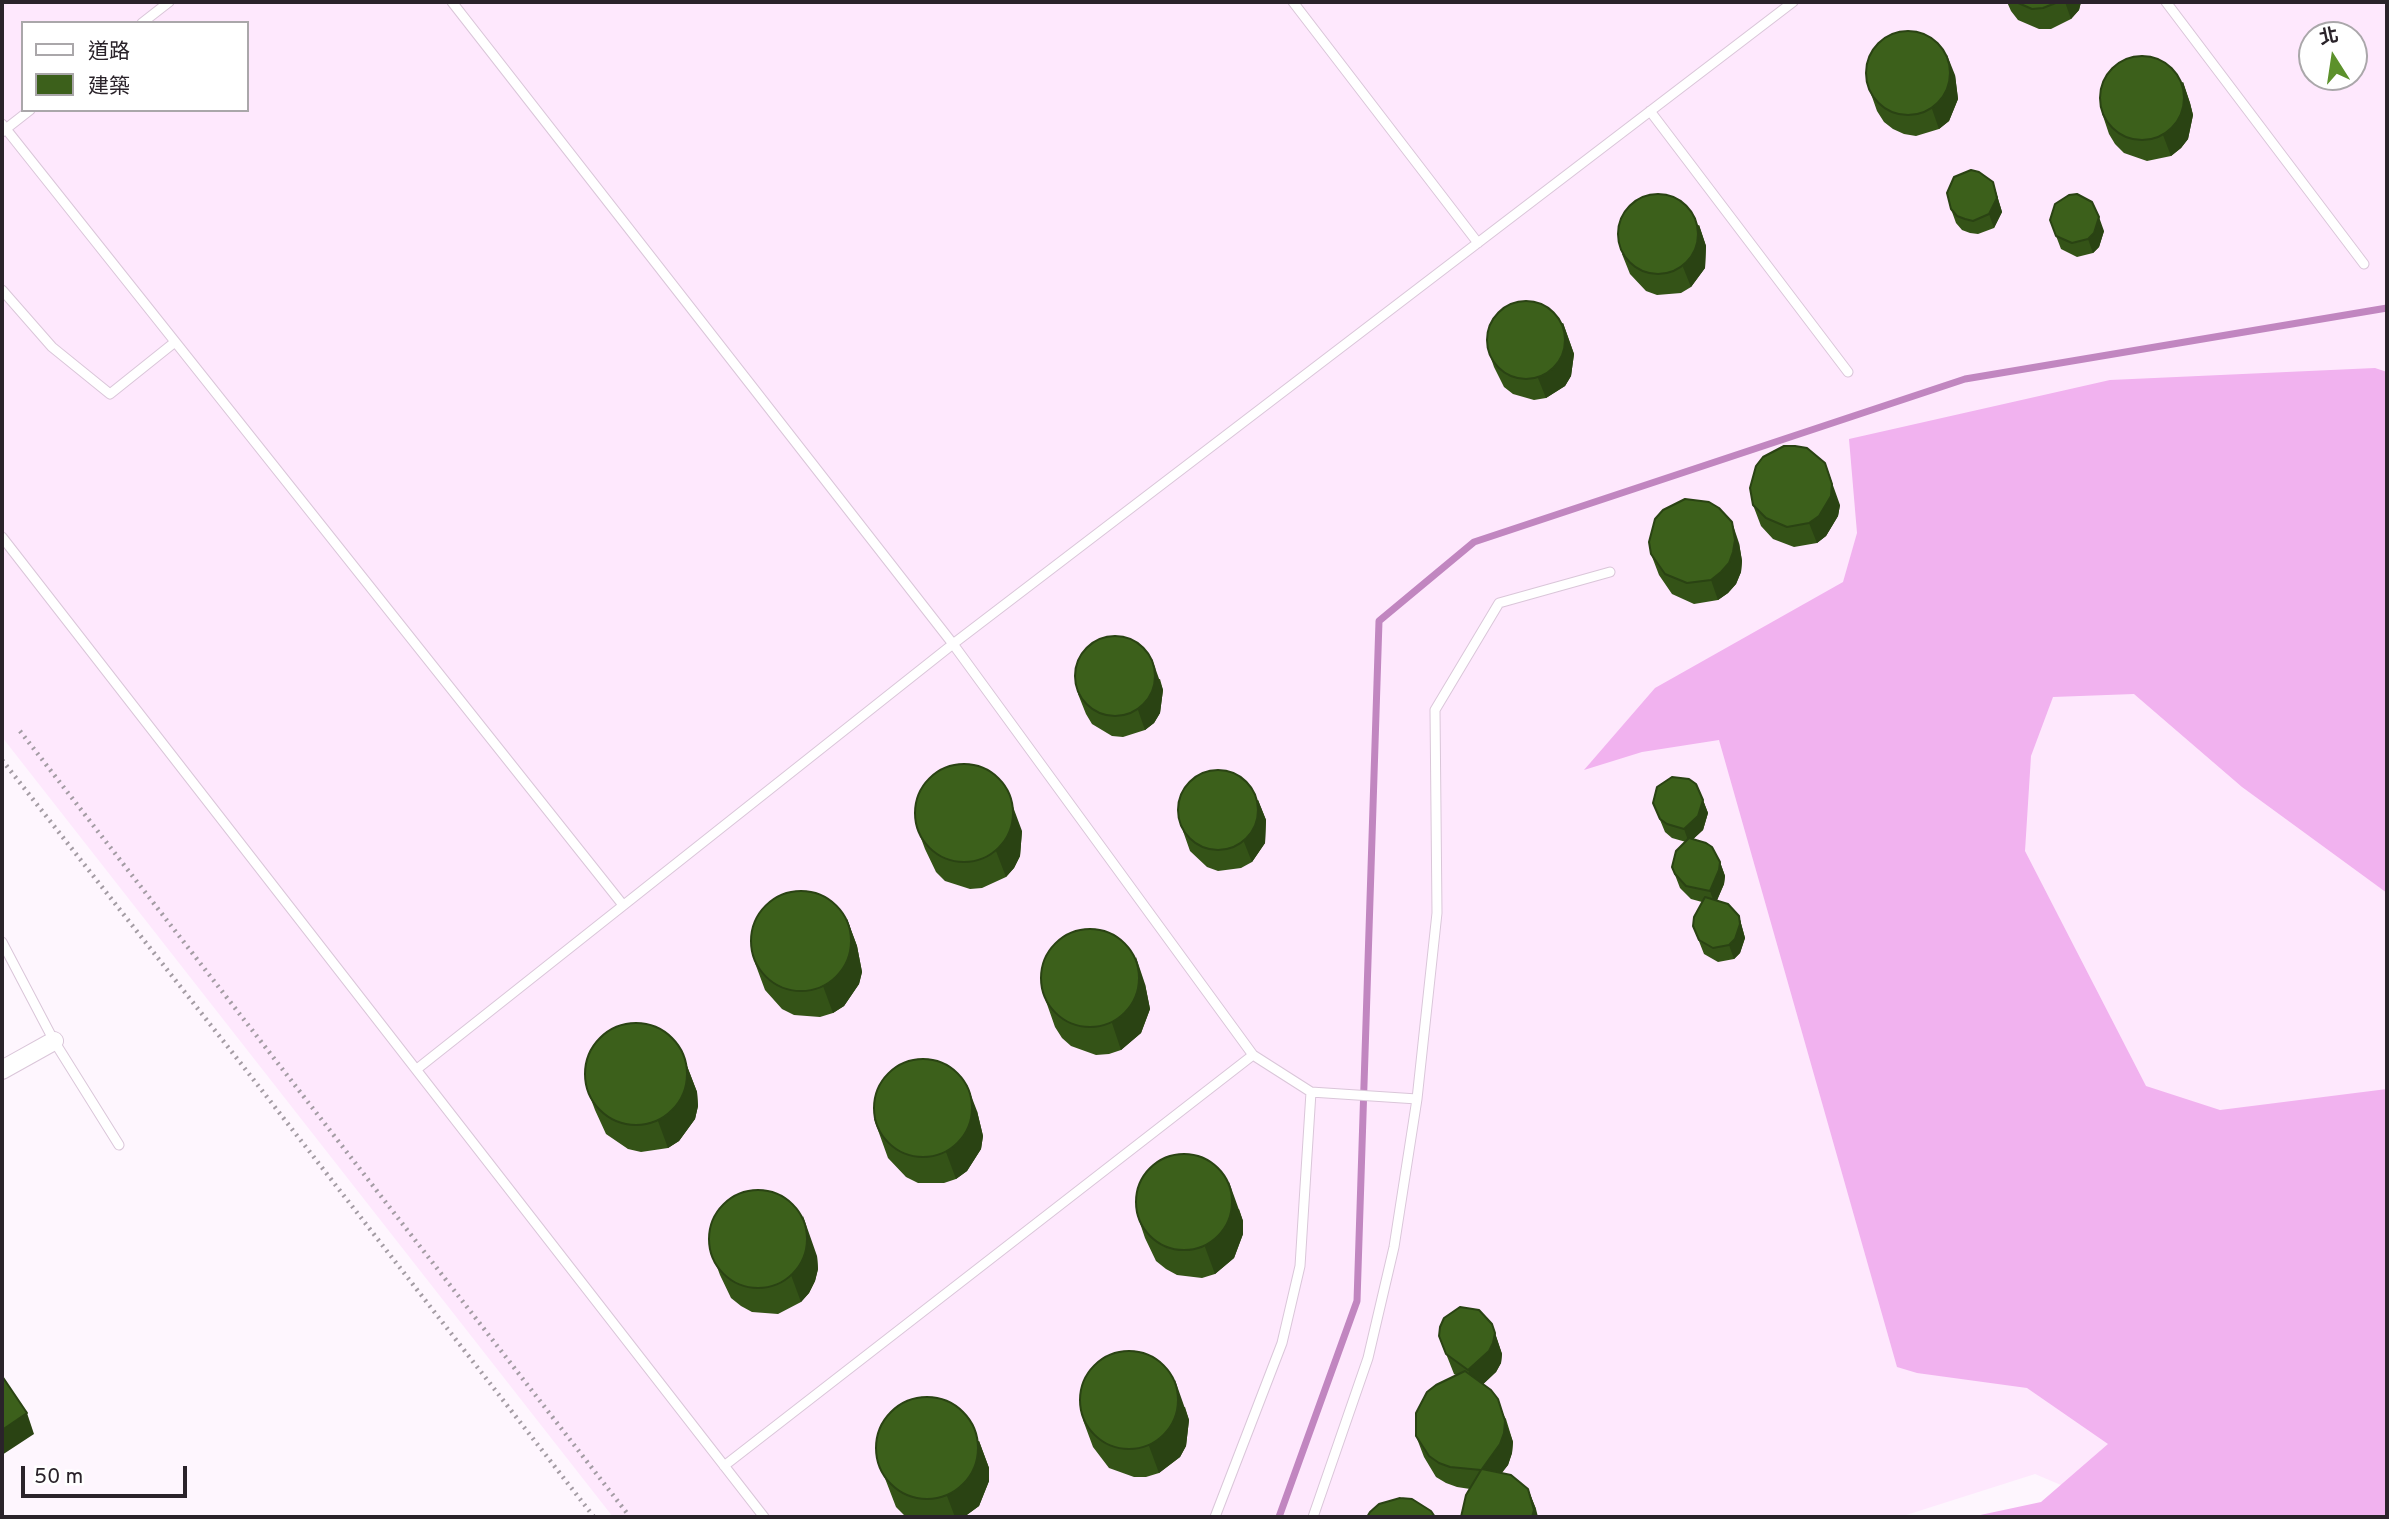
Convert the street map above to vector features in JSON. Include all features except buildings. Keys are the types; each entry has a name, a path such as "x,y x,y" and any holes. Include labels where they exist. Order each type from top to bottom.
{"street":[{"path":"2,1070 54,1041"}],"lane":[{"path":"145,21 169,2"},
{"path":"452,2 953,644 1253,1055 1311,1092 1417,1099"},
{"path":"1293,2 1478,243"},
{"path":"417,1069 953,644 1792,2"},
{"path":"2166,2 2364,264"},
{"path":"1650,111 1848,372"},
{"path":"27,112 3,129 623,905"},
{"path":"2,290 52,347 110,394 175,342"},
{"path":"2,537 764,1517"},
{"path":"1313,1517 1368,1358 1394,1247 1417,1099 1437,913 1435,710 1499,603 1610,572"},
{"path":"2,942 54,1041 119,1145"},
{"path":"724,1466 1253,1055"},
{"path":"1215,1517 1282,1343 1300,1266 1311,1092"}],"path":[{"path":"20,731 630,1517"},
{"path":"2,760 594,1517"}],"shaded area":[{"path":"2,2 2387,2 2387,1517 2136,1517 2035,1474 1900,1517 613,1517 2,737"},
{"path":"2375,368 2387,372 2387,893 2242,787 2134,694 2053,697 2031,756 2025,851 2146,1086 2220,1110 2387,1089 2387,1517 1971,1517 2041,1502 2108,1444 2027,1388 1917,1373 1897,1367 1719,740 1642,752 1584,770 1655,688 1843,582 1857,533 1849,439 2110,380"}],"waterway":[{"path":"1279,1517 1357,1301 1379,621 1474,542 1965,379 2387,308"}]}
